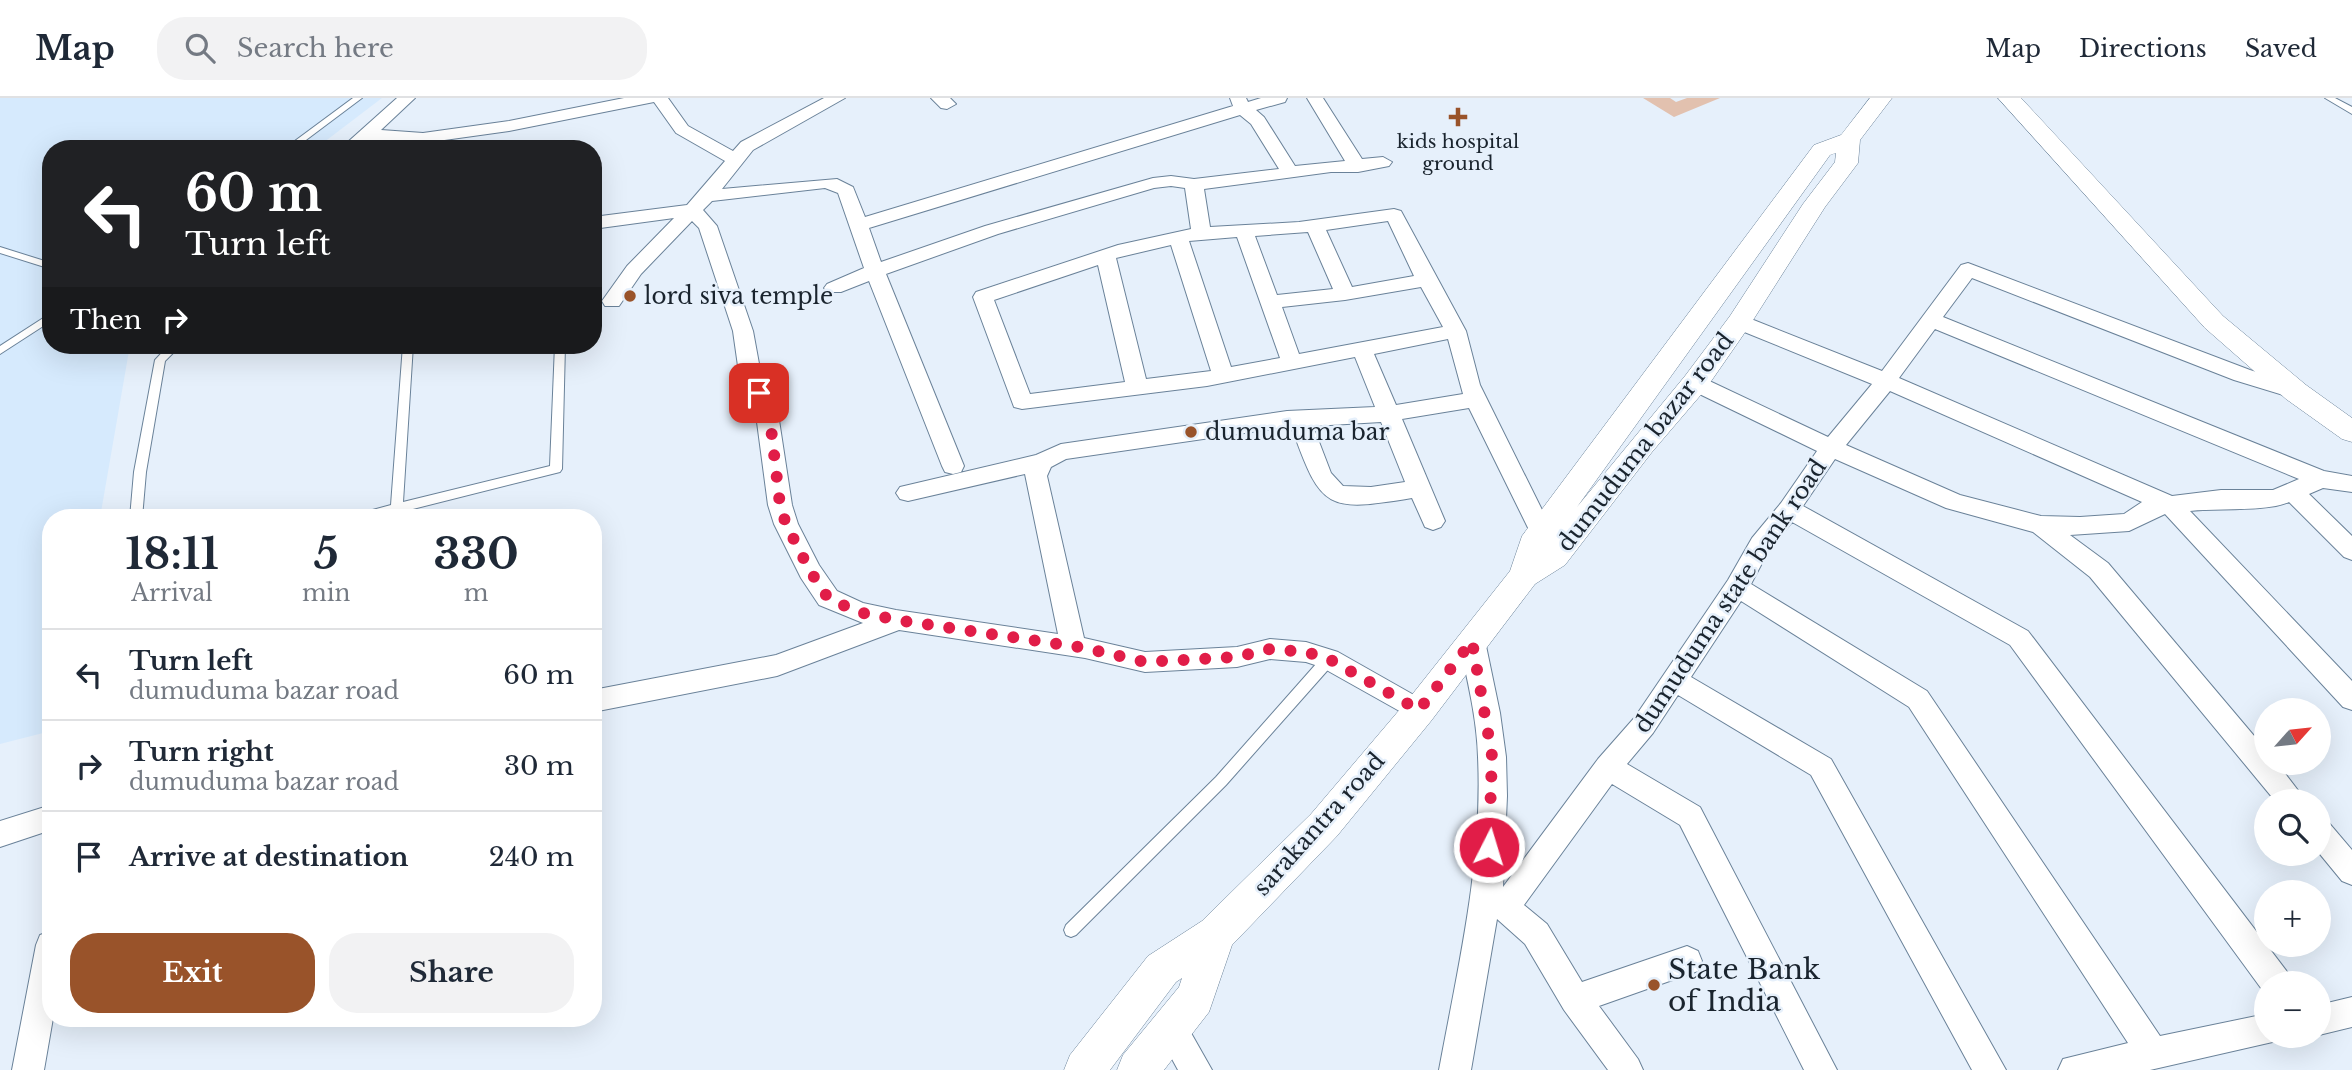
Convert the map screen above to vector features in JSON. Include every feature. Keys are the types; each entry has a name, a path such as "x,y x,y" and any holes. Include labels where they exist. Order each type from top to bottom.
{"street":[{"path":"359,140 407,98"},
{"path":"366,134 433,136 509,126 650,98"},
{"path":"660,98 667,113 684,134 736,159"},
{"path":"612,300 634,270 699,203 747,146 837,98"},
{"path":"858,225 1240,103 1279,98"},
{"path":"1315,98 1358,167"},
{"name":"dumuduma bazar road","path":"1419,710 1524,575 1554,557 1642,445 1695,383 1740,322 1815,204 1846,163 1849,140 1881,98"},
{"path":"2009,98 2214,322 2296,392 2352,432"},
{"path":"1240,103 1258,121 1291,174"},
{"path":"1524,575 1533,544 1541,532 1822,150 1849,140"},
{"path":"834,288 875,271 1043,213 1153,183 1171,181 1194,184 1383,162"},
{"path":"602,221 699,203 825,183 837,184 846,191 953,466"},
{"path":"1194,184 1201,233"},
{"path":"699,203 743,331 751,380 766,407 780,505 786,524 810,571 828,598 858,612 897,620 1073,646 1145,662 1237,657 1270,649 1306,652 1329,659 1419,710"},
{"path":"1456,331 1223,375 1022,402 983,297 1106,256 1201,233 1315,226 1394,215 1456,331 1469,385 1541,532"},
{"path":"1315,226 1345,294"},
{"path":"1244,231 1292,363"},
{"path":"1178,238 1223,375"},
{"path":"1106,256 1137,388"},
{"path":"1695,383 1831,448 1886,381 1968,269 2242,376 2296,392"},
{"path":"1270,303 1427,280"},
{"path":"1931,320 2321,479 2352,484"},
{"path":"1740,322 1886,381 2170,505 2352,699"},
{"path":"1363,350 1433,521"},
{"path":"908,492 1042,462 1061,452 1287,419 1389,414 1476,399"},
{"path":"1295,420 1302,426 1326,484 1337,495 1349,497 1420,488"},
{"name":"dumuduma state bank road","path":"1495,898 1523,886 1608,767 1644,725 1737,587 1760,544 1789,509 1831,448 1954,502 2041,526 2129,522 2153,507 2221,499 2275,499 2321,479"},
{"path":"1042,462 1037,476 1073,646"},
{"path":"2292,491 2352,551"},
{"path":"1789,509 2019,638 2267,971"},
{"path":"2041,526 2099,570 2282,789"},
{"path":"1737,587 1918,699 2152,1053"},
{"path":"602,699 777,664 897,620"},
{"path":"1455,1070 1495,898 1492,756 1472,641"},
{"path":"1673,679 1821,767 1990,1070"},
{"name":"sarakantra road","path":"1084,1070 1162,969 1216,934 1324,825 1419,710"},
{"path":"1608,767 1690,816 1821,1070"},
{"path":"0,834 42,820"},
{"path":"2331,847 2352,872"},
{"path":"1495,898 1536,934 1575,999 1627,1070"},
{"name":"sarakantra road","path":"1138,1070 1195,998 1216,934"},
{"path":"1575,999 1687,961"},
{"path":"28,1070 42,994"},
{"path":"2331,1017 2352,1012"},
{"path":"1171,1028 1196,1070"},
{"path":"2074,1070 2254,1032"}],"lane":[{"path":"300,140 358,98"},
{"path":"2329,98 2352,111"},
{"path":"0,250 42,264"},
{"path":"0,351 42,322"},
{"path":"137,509 140,472 160,360 166,354"},
{"path":"407,354 397,509 556,469 560,354"},
{"path":"1071,930 1221,781 1329,659"}],"shaded area":[{"path":"0,98 382,98 327,140 42,140 42,354 128,354 102,509 42,509 42,733 0,744"}],"building":[{"path":"1643,98 1670,98 1676,102 1687,98 1720,98 1674,117"}],"place":[{"name":"kids hospital ground","path":"1458,117"},
{"name":"lord siva temple","path":"630,296"},
{"name":"dumuduma bar","path":"1191,432"},
{"name":"State Bank of India","path":"1654,985"}],"route":[{"path":"759,393 771,428 780,505 786,524 810,571 828,598 858,612 1085,648 1145,662 1237,657 1270,649 1306,652 1329,659 1419,710 1472,641 1492,756 1489,847"}]}
